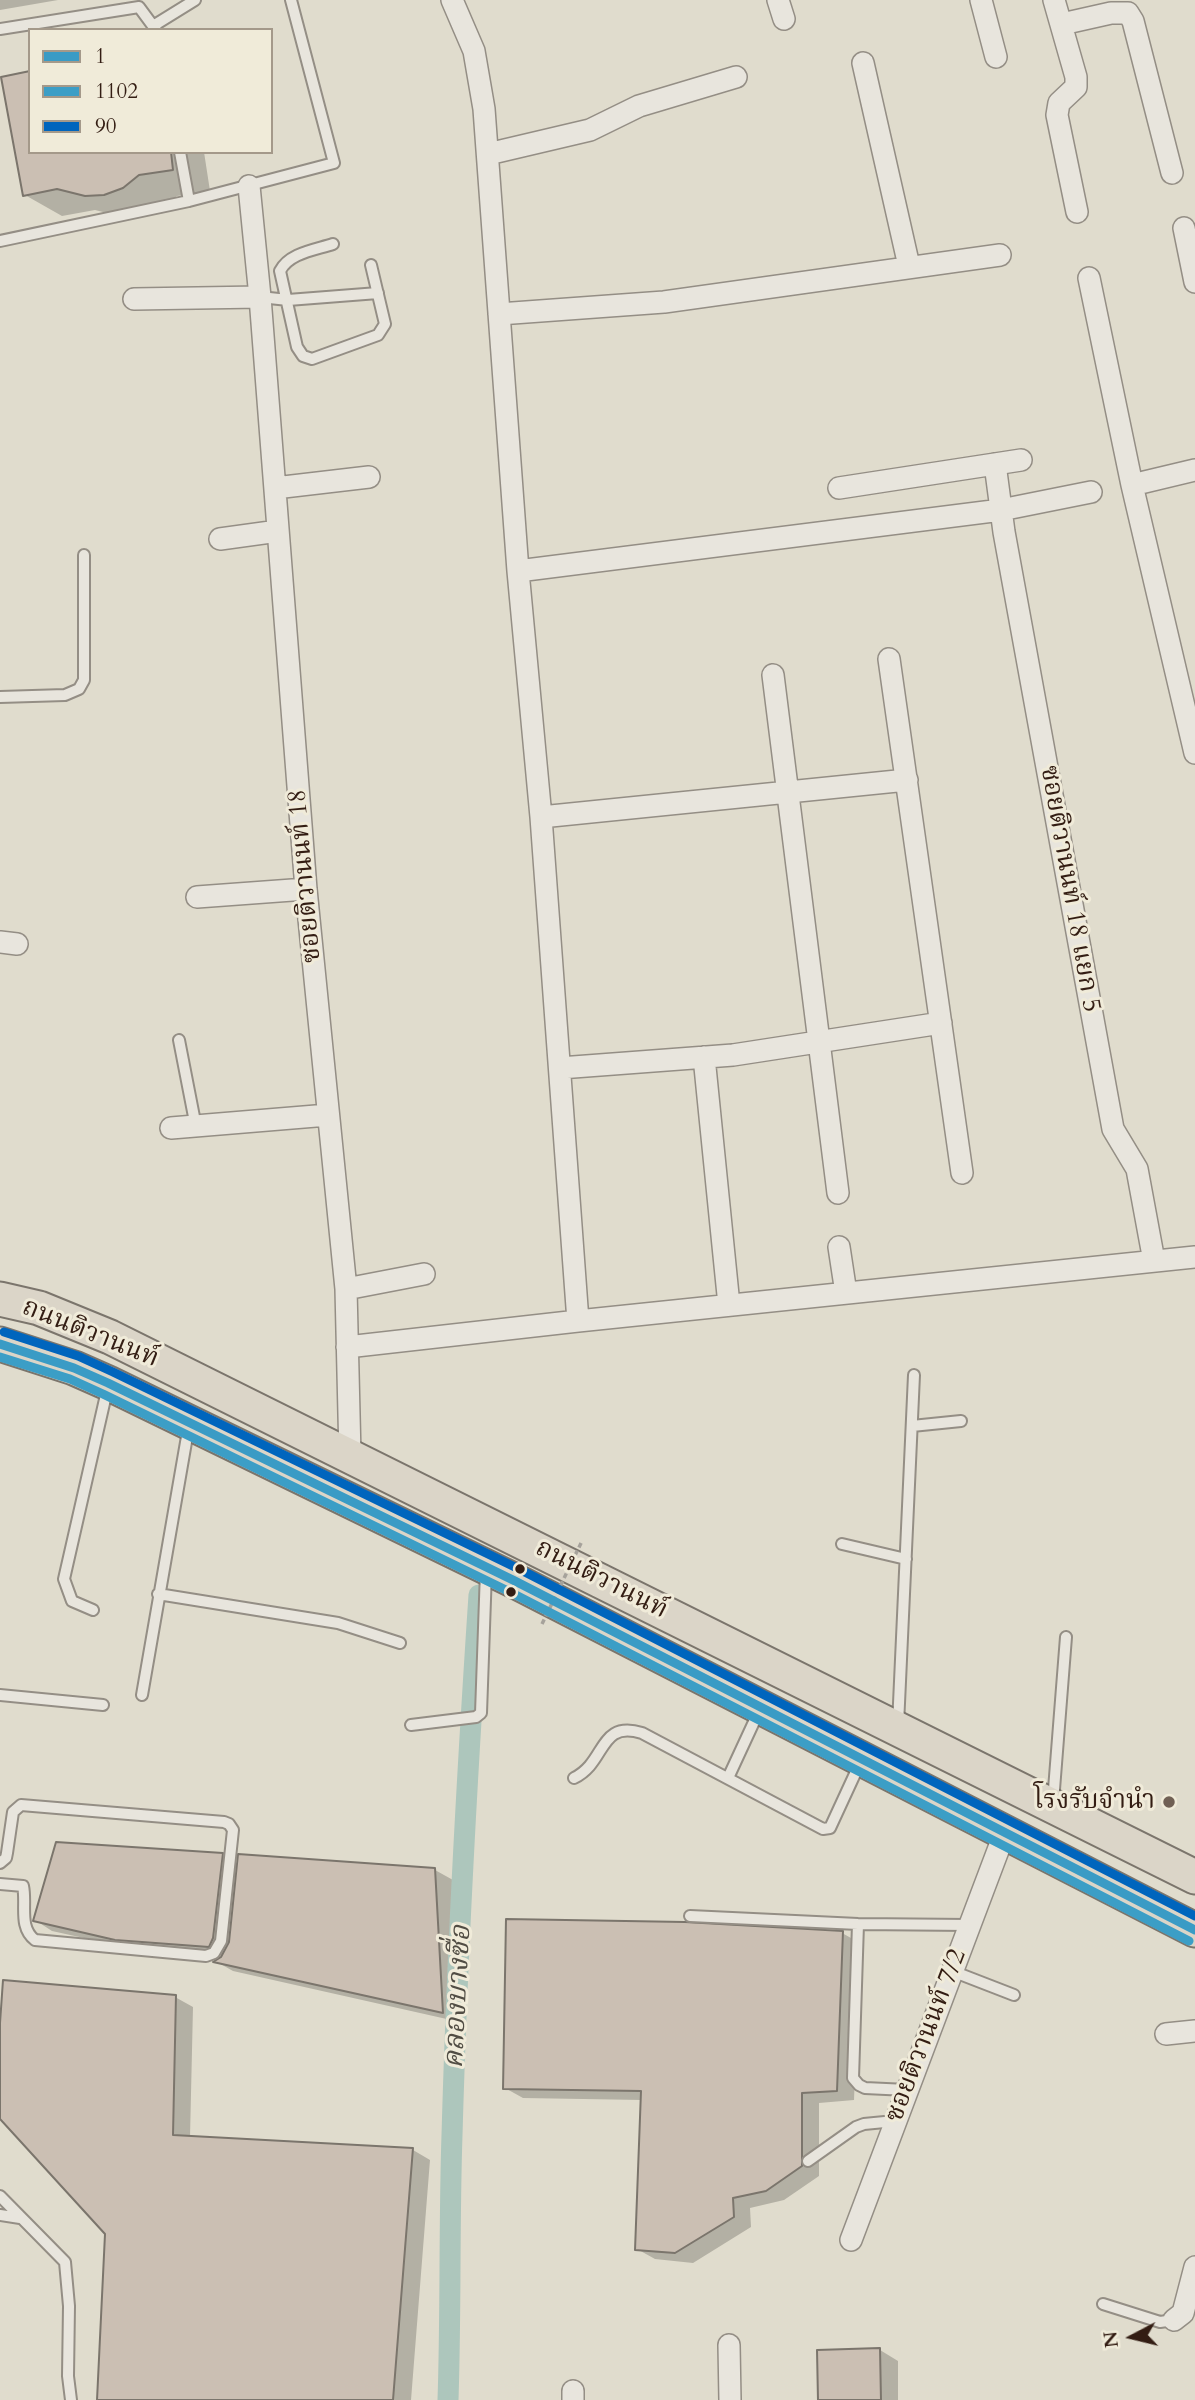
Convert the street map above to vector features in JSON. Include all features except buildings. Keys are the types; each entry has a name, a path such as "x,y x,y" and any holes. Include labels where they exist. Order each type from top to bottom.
{"main road":[{"name":"ถนนติวานนท์","path":"0,1299 39,1308 110,1337 1195,1877"},
{"name":"ถนนติวานนท์","path":"0,1344 74,1368 108,1383 515,1581 1195,1930"}],"street":[{"path":"452,0 474,51 484,109 578,1321"},
{"path":"981,0 996,57"},
{"path":"1054,0 1076,77 1076,87 1059,103 1056,115 1077,212"},
{"path":"1062,24 1111,13 1128,13 1133,21 1172,173"},
{"path":"863,63 909,266"},
{"path":"488,154 590,130 639,106 736,77"},
{"name":"ซอยติวานนท์ 18","path":"249,186 306,889 346,1289 350,1456"},
{"path":"1184,228 1195,282"},
{"path":"499,314 664,302 1000,255"},
{"path":"1089,278 1132,485 1195,753"},
{"path":"134,299 260,297"},
{"path":"839,488 1021,460"},
{"name":"ซอยติวานนท์ 18 แยก 5","path":"995,464 1001,510 1113,1129 1137,1169 1154,1261"},
{"path":"1132,485 1195,470"},
{"path":"275,488 369,477"},
{"path":"518,570 1001,510 1091,492"},
{"path":"220,539 278,531"},
{"path":"890,659 962,1173"},
{"path":"773,675 838,1193"},
{"path":"541,817 907,780"},
{"path":"197,897 306,889"},
{"path":"559,1068 704,1057 941,1023"},
{"path":"704,1057 729,1305"},
{"path":"171,1128 328,1115"},
{"path":"839,1247 846,1293"},
{"path":"347,1347 1195,1257"},
{"path":"346,1289 424,1274"},
{"name":"ซอยติวานนท์ 7/2","path":"851,2240 1005,1832"},
{"path":"1166,2034 1195,2031"},
{"path":"1174,2320 1183,2313 1195,2267"},
{"path":"729,2345 730,2400"}],"lane":[{"path":"0,29 139,7 154,28 195,0"},
{"path":"0,241 189,201 334,163 291,0"},
{"path":"180,154 189,201"},
{"path":"333,243 292,257 280,271 297,347 303,356 312,359 378,335 385,324 371,265"},
{"path":"260,297 288,300 377,293"},
{"path":"0,697 65,695 79,689 84,680 84,555"},
{"path":"179,1040 196,1127"},
{"path":"898,1729 914,1375"},
{"path":"93,1610 72,1601 64,1579 108,1383"},
{"path":"142,1695 189,1422"},
{"path":"912,1426 961,1422"},
{"path":"842,1544 906,1559"},
{"path":"411,1725 476,1717 482,1711 486,1568"},
{"path":"158,1594 338,1623 400,1643"},
{"path":"1053,1806 1066,1637"},
{"path":"0,1695 103,1705"},
{"path":"727,1778 761,1707"},
{"path":"574,1778 584,1773 613,1733 624,1729 642,1733 827,1829 830,1828 862,1759"},
{"path":"0,1863 7,1856 13,1812 21,1805 224,1822 233,1830 221,1941 214,1952 206,1956 35,1940 28,1934 25,1926 23,1886 0,1884"},
{"path":"690,1916 969,1926"},
{"path":"859,1924 853,2078 864,2088 907,2090"},
{"path":"952,1971 1014,1995"},
{"path":"808,2161 856,2127 895,2121"},
{"path":"0,2196 65,2262 71,2400"},
{"path":"0,2215 20,2218"},
{"path":"1103,2304 1160,2322 1174,2320"}],"path":[{"path":"542,1624 582,1541"}],"waterway":[{"name":"คลองบางซื่อ","path":"448,2400 451,2168 457,2000 479,1595"}],"transit line":[{"name":"90","path":"4,1332 78,1356 113,1372 521,1570 1195,1916"},
{"name":"1","path":"0,1344 74,1368 108,1383 515,1581 1195,1930"},
{"name":"1102","path":"0,1357 70,1379 103,1394 510,1592 1189,1941"}],"place":[{"name":"โรงรับจำนำ","path":"1169,1802"}]}
